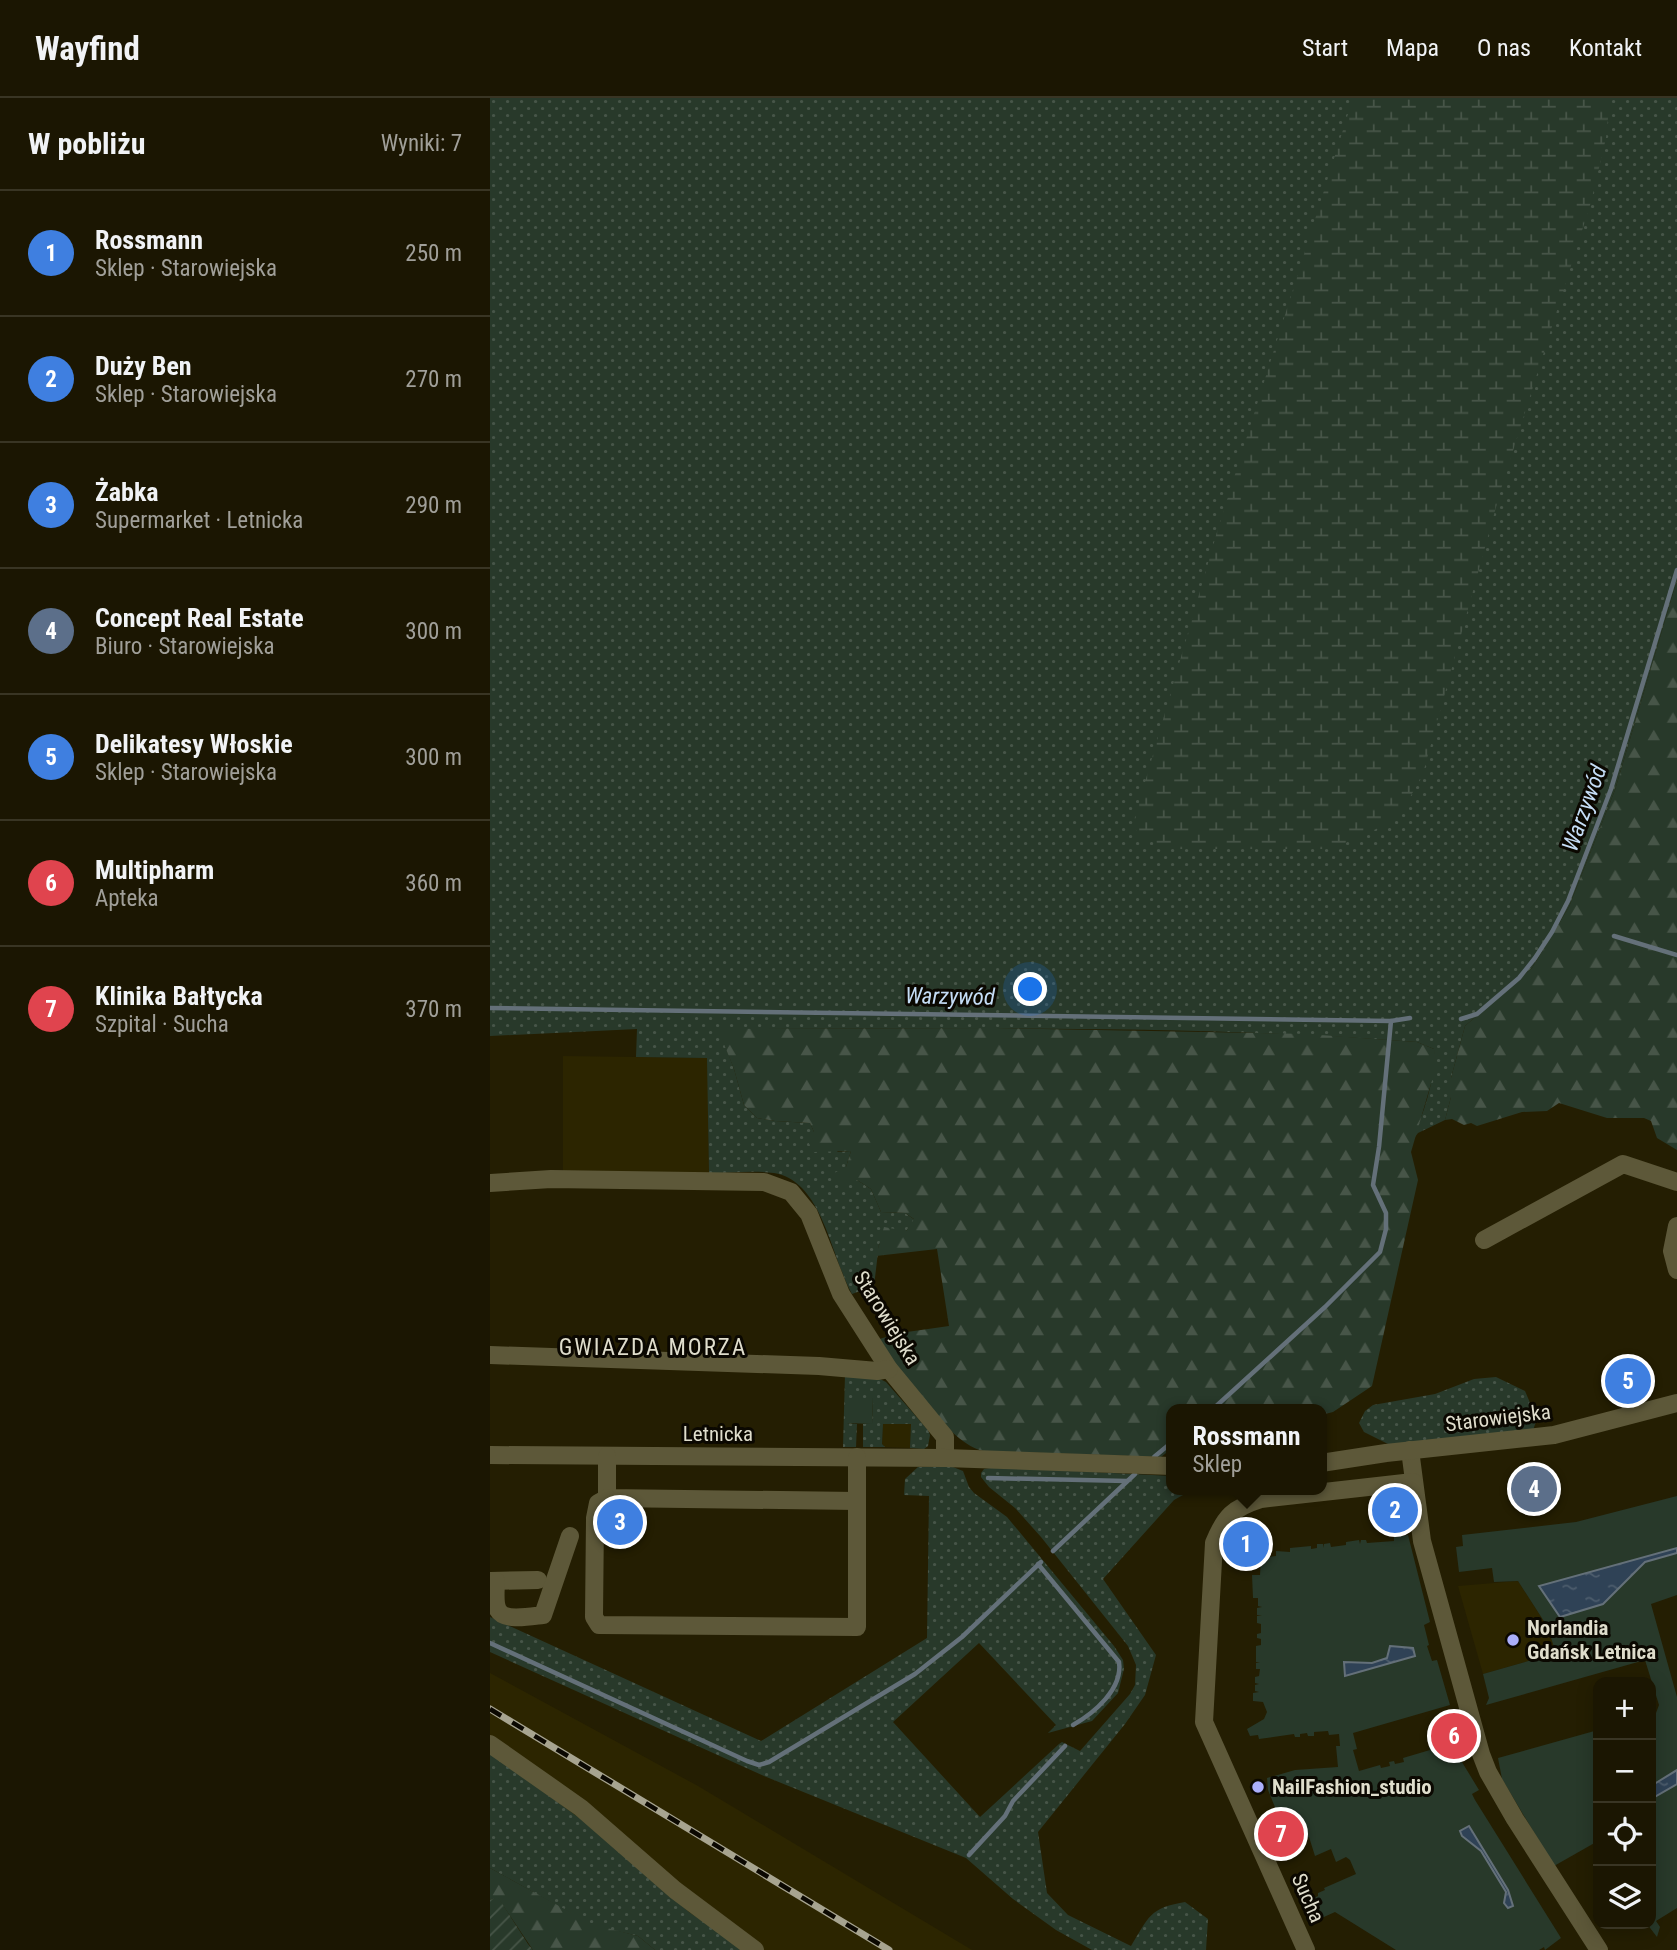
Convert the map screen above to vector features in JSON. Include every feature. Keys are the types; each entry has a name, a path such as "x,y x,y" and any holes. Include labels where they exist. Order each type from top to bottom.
{"street":[{"path":"1484,1240 1623,1164 1677,1182"},
{"name":"Starowiejska","path":"490,1183 551,1179 764,1182 778,1185 798,1198 809,1214 841,1294 889,1369 945,1437 945,1458"},
{"path":"1677,1226 1672,1251 1677,1270"},
{"path":"490,1355 819,1366 877,1371 889,1369"},
{"name":"Starowiejska","path":"1327,1462 1410,1450 1554,1435 1677,1403"},
{"path":"1410,1450 1422,1541 1488,1772 1534,1851 1599,1950"},
{"name":"Letnicka","path":"490,1455 945,1458"},
{"path":"607,1455 607,1498"},
{"path":"857,1457 857,1501 857,1627 596,1624 595,1518 598,1503 607,1498 857,1501"},
{"path":"945,1458 1166,1466"},
{"name":"Sucha","path":"1327,1492 1413,1482"},
{"name":"Sucha","path":"1297,1495 1261,1499 1239,1506 1224,1522 1214,1543 1204,1722 1306,1950"},
{"path":"538,1580 493,1581 496,1609 501,1615 508,1617 543,1615 570,1536"},
{"path":"490,1744 581,1808 675,1890 755,1950"}],"shaded area":[{"path":"563,1056 708,1058 709,1173 563,1172"},
{"path":"883,1423 911,1424 910,1448 885,1447 882,1444"},
{"name":"Norlandia Gdańsk Letnica","path":"1518,1581 1547,1626 1556,1653 1483,1674 1458,1586"},
{"path":"490,1673 698,1786 972,1950 696,1950 490,1839"}],"green space":[{"path":"490,98 1677,98 1677,580 1615,790 1569,907 1532,968 1465,1026 1451,1078 1451,1097 1445,1120 1418,1133 1412,1141 1428,1096 1434,1061 1434,1049 1417,1042 1156,1030 719,1029 744,1105 757,1118 810,1123 814,1132 838,1152 851,1151 846,1167 857,1180 871,1189 881,1212 905,1213 915,1220 906,1231 879,1244 874,1286 852,1294 815,1205 791,1179 774,1173 709,1173 707,1058 636,1057 637,1029 490,1036"},
{"path":"1353,98 1610,98 1606,138 1591,202 1501,489 1422,777 1398,817 1365,835 1330,849 1177,849 1140,838 1133,824 1217,532"},
{"path":"1677,580 1677,1150 1657,1138 1651,1121 1644,1118 1607,1118 1559,1103 1547,1111 1522,1112 1477,1126 1471,1123 1464,1125 1452,1119 1445,1120 1451,1097 1451,1078 1465,1026 1532,968 1569,907 1615,790"},
{"path":"995,1028 1306,1034 1417,1042 1434,1049 1435,1070 1411,1152 1418,1180 1372,1386 1327,1414 1327,1404 1166,1404 1166,1453 1161,1457 984,1451 971,1446 925,1404 876,1340 900,1333 949,1326 937,1249 876,1256 884,1227 906,1231 914,1219 905,1213 881,1212 871,1189 857,1180 848,1185 833,1182 834,1173 846,1167 851,1151 814,1152 807,1140 814,1132 810,1123 757,1118 744,1105 734,1069 718,1029"},
{"path":"845,1375 878,1378 886,1382 928,1430 928,1446 924,1449 910,1448 911,1424 883,1424 882,1444 885,1447 863,1447 863,1424 872,1423 873,1398 847,1398 847,1423 857,1424 856,1447 843,1447"},
{"path":"1496,1377 1525,1391 1537,1419 1533,1430 1390,1445 1364,1432 1359,1423 1365,1411 1373,1405 1435,1394 1474,1379"},
{"path":"847,1398 873,1398 872,1424 847,1423"},
{"path":"918,1467 953,1467 963,1471 974,1493 1007,1517 1123,1660 1124,1669 1118,1693 1092,1721 1048,1733 1056,1725 979,1643 893,1722 980,1817 1062,1742 1080,1751 1130,1694 1135,1685 1136,1665 1128,1646 1041,1537 1015,1508 989,1487 981,1473 984,1469 996,1467 1166,1476 1166,1495 1183,1495 1174,1500 1103,1579 1156,1655 1145,1695 1038,1832 1047,1893 1068,1915 1131,1946 1151,1915 1164,1907 1185,1902 1208,1919 1206,1950 1092,1950 1056,1930 1013,1899 966,1858 764,1776 490,1652 490,1617 761,1741 927,1638 929,1496 904,1495 905,1479"},
{"path":"1677,1496 1677,1595 1651,1604 1677,1697 1677,1908 1656,1921 1656,1713 1659,1705 1656,1677 1650,1677 1645,1660 1486,1705 1489,1698 1483,1674 1556,1653 1547,1626 1518,1581 1494,1582 1492,1568 1459,1572 1456,1547 1463,1546 1462,1535 1576,1522"},
{"path":"1408,1535 1430,1622 1424,1625 1429,1645 1427,1646 1432,1661 1437,1660 1450,1705 1353,1733 1357,1749 1353,1750 1359,1771 1380,1765 1381,1768 1390,1766 1389,1762 1394,1761 1395,1764 1404,1762 1403,1758 1430,1750 1429,1747 1437,1745 1438,1748 1451,1744 1479,1790 1472,1794 1475,1800 1561,1938 1545,1950 1544,1947 1539,1950 1396,1950 1335,1912 1315,1921 1307,1901 1318,1896 1324,1888 1356,1874 1346,1857 1336,1862 1331,1849 1315,1856 1309,1837 1295,1843 1293,1838 1296,1836 1286,1814 1279,1817 1268,1790 1267,1778 1295,1770 1338,1767 1336,1746 1340,1746 1339,1734 1329,1735 1328,1731 1314,1732 1314,1736 1308,1736 1307,1733 1300,1734 1300,1737 1295,1737 1294,1734 1259,1739 1258,1735 1250,1736 1247,1729 1264,1719 1267,1712 1263,1702 1253,1701 1253,1693 1259,1692 1255,1691 1255,1685 1259,1684 1255,1683 1255,1677 1259,1676 1260,1669 1256,1669 1256,1663 1260,1663 1256,1662 1256,1646 1261,1645 1261,1639 1257,1638 1257,1634 1261,1633 1261,1624 1257,1623 1257,1616 1262,1616 1257,1615 1257,1608 1262,1607 1258,1606 1258,1598 1253,1598 1252,1575 1260,1575 1261,1558 1276,1556 1276,1551 1290,1552 1290,1548 1311,1546 1311,1549 1317,1548 1317,1544 1323,1544 1323,1548 1324,1544 1330,1543 1331,1547 1359,1540 1360,1544 1361,1540 1366,1540 1367,1543 1394,1541 1394,1537"},
{"path":"1593,1731 1593,1844 1554,1866 1502,1779 1498,1758"},
{"path":"490,1752 590,1826 689,1912 744,1950 655,1950 638,1936 592,1925 490,1868"},
{"path":"490,1868 592,1924 638,1936 655,1950 533,1950 498,1898 490,1900"},
{"path":"498,1897 533,1950 490,1950 490,1900"},
{"path":"1656,1921 1660,1927 1657,1937 1651,1929 1656,1929"}],"water":[{"path":"1677,1548 1677,1553 1645,1562 1603,1604 1560,1617 1539,1586"},
{"path":"1390,1646 1413,1648 1415,1656 1345,1676 1344,1662 1372,1663 1387,1658"},
{"path":"1677,1770 1677,1784 1656,1796 1656,1783"},
{"path":"1469,1826 1508,1890 1513,1906 1508,1908 1504,1903 1506,1892 1481,1851 1462,1836 1460,1831"}],"waterway":[{"name":"Warzywód","path":"1461,1019 1477,1014 1519,978 1552,932 1568,901 1611,789 1677,570"},
{"path":"1614,936 1677,955"},
{"name":"Warzywód","path":"490,1008 1391,1021 1410,1018"},
{"path":"1218,1404 1325,1307 1380,1252 1386,1229 1386,1213 1373,1185 1391,1021"},
{"path":"1154,1457 1166,1447"},
{"path":"1053,1551 1135,1474"},
{"path":"988,1478 1127,1481"},
{"path":"490,1643 759,1765 769,1762 915,1674 962,1637 1041,1562"},
{"path":"1038,1564 1119,1662 1119,1672 1112,1691 1090,1714 1073,1725"},
{"path":"969,1855 1005,1816 1013,1801 1065,1746"}],"railway":[{"path":"490,1709 889,1950"}],"place":[{"name":"Delikatesy Włoskie","path":"1628,1381"},
{"name":"Concept Real Estate","path":"1534,1489"},
{"name":"Duży Ben","path":"1395,1510"},
{"name":"Żabka","path":"620,1522"},
{"name":"Rossmann","path":"1246,1544"},
{"name":"Norlandia Gdańsk Letnica","path":"1513,1640"},
{"name":"Multipharm","path":"1454,1736"},
{"name":"NailFashion_studio","path":"1258,1787"},
{"name":"Klinika Bałtycka","path":"1281,1834"}],"district":[{"name":"GWIAZDA MORZA","path":"653,1347"}]}
